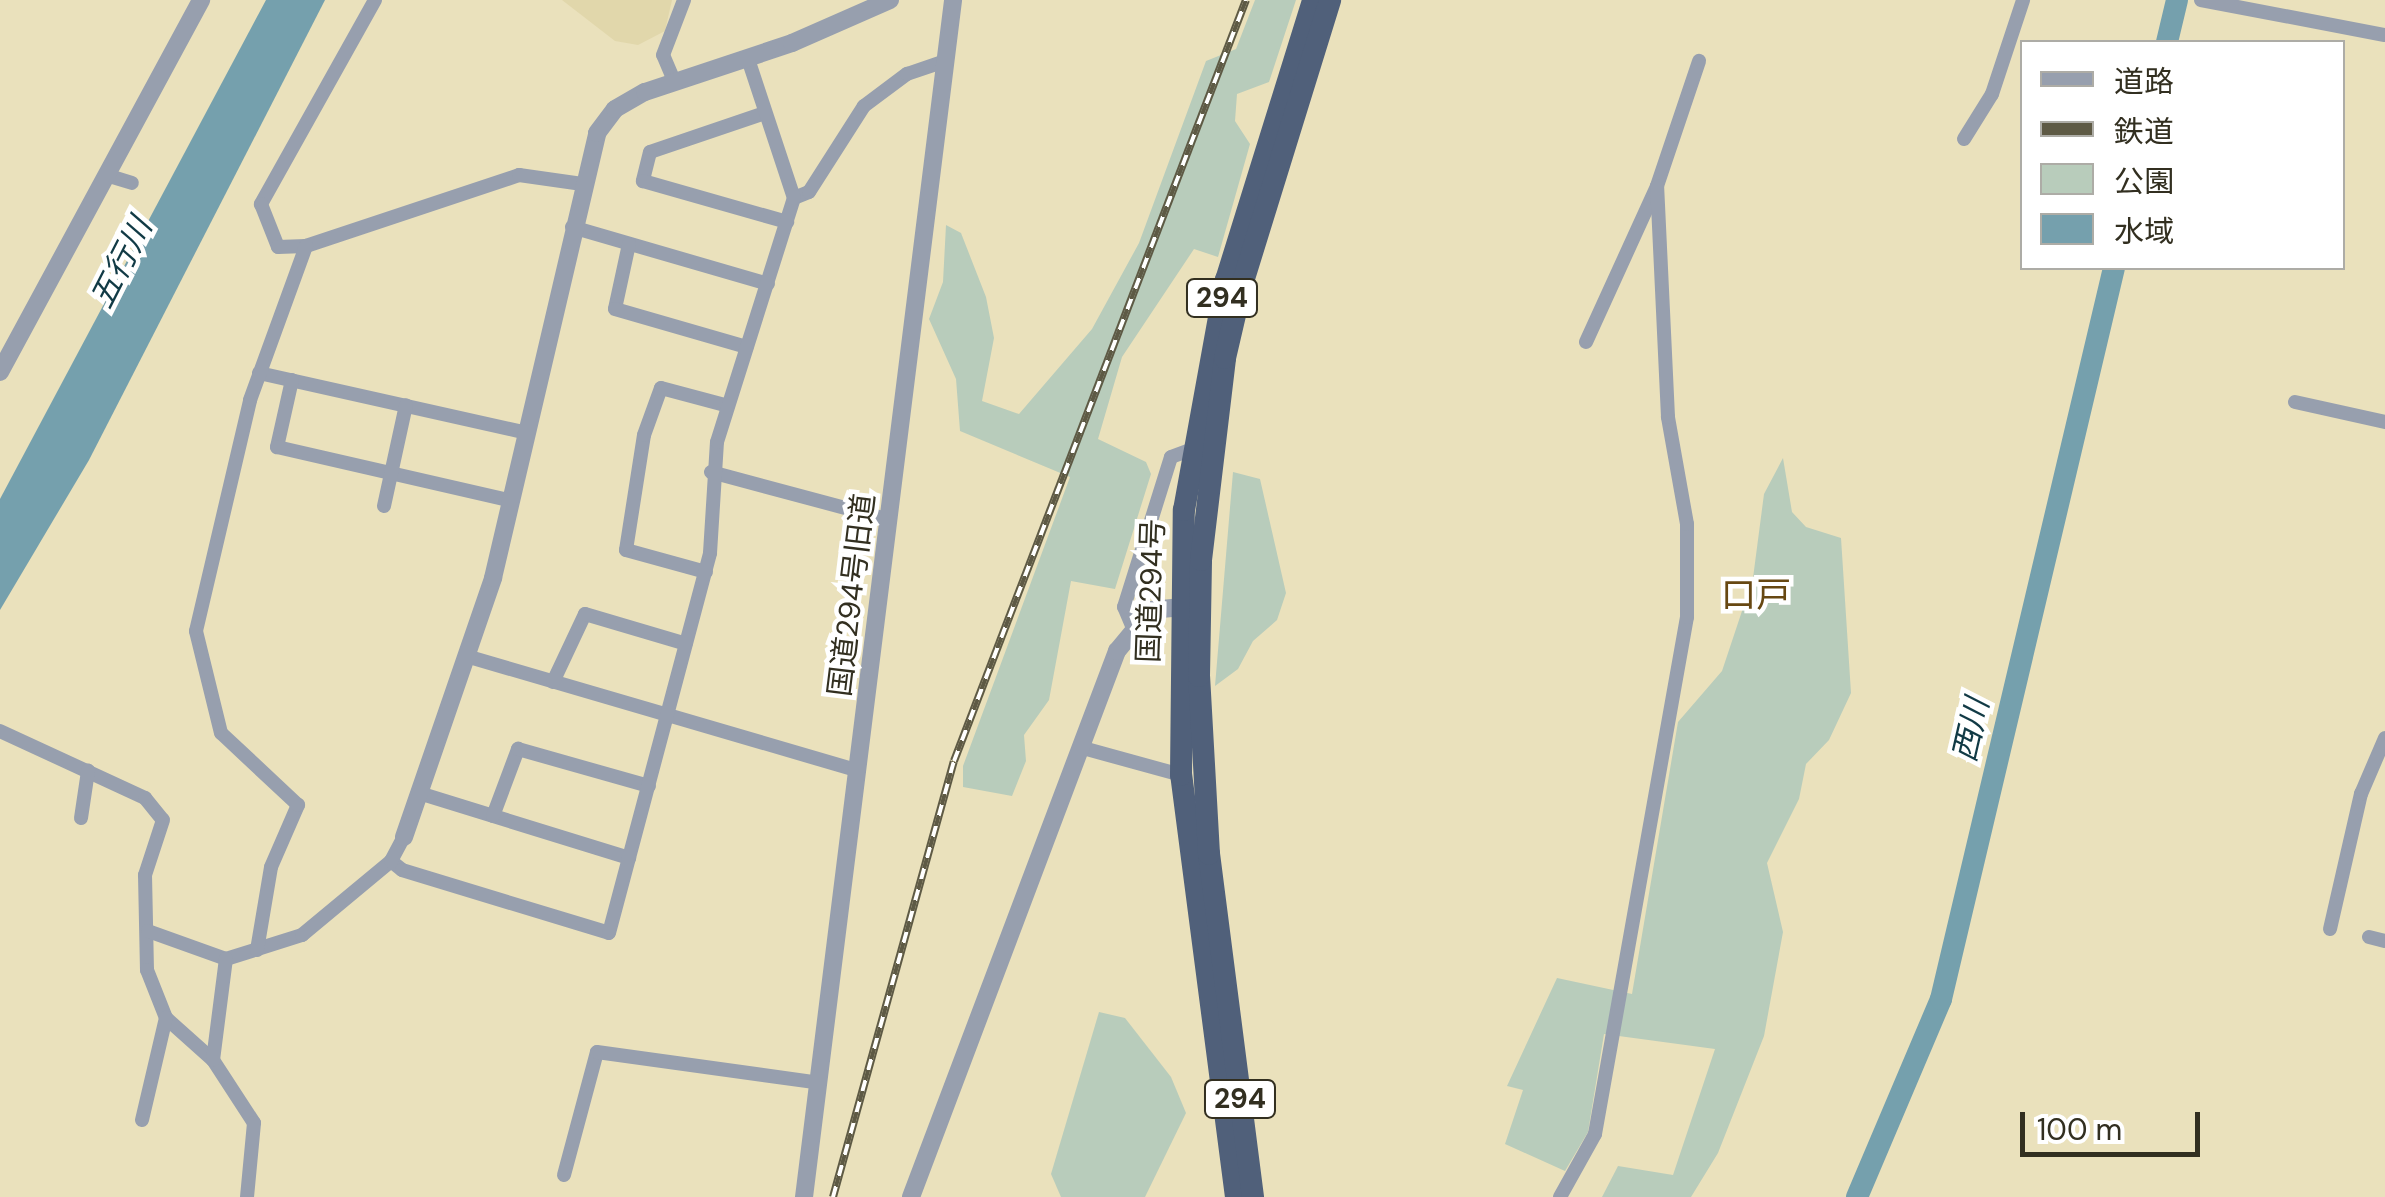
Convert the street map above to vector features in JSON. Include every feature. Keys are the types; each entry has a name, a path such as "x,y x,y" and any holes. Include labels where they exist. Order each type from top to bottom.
{"highway":[{"name":"国道294号","path":"1236,1197 1181,775 1190,450 1239,230 1313,0"},
{"name":"国道294号","path":"1254,1197 1210,854 1188,606 1225,358 1255,236 1330,0"}],"street":[{"path":"0,372 200,0"},
{"path":"375,0 262,204 278,247 306,246 520,175 582,184"},
{"path":"675,82 662,55 684,0"},
{"path":"148,931 226,960 314,929 391,861 404,838 466,656 509,500 582,184 597,133 615,108 675,82 748,59 890,0"},
{"name":"国道294号旧道","path":"804,1197 953,0"},
{"path":"1964,139 1992,94 2023,0"},
{"path":"2201,0 2385,35"},
{"path":"391,861 402,870 609,934 706,572 711,472 794,198 748,59"},
{"path":"794,198 809,192 864,106 907,74 945,61"},
{"path":"1586,342 1656,186 1699,61"},
{"path":"765,112 650,152 643,181 787,222"},
{"path":"106,175 132,183"},
{"path":"1560,1197 1594,1134 1687,617 1687,524 1668,416 1656,186"},
{"path":"572,227 768,284"},
{"path":"629,244 614,309 748,347"},
{"path":"256,950 271,867 298,805 221,733 196,631 219,509 258,373 306,246"},
{"path":"258,373 524,432"},
{"path":"292,380 277,447 509,500"},
{"path":"706,572 626,550 644,435 661,388 728,406"},
{"path":"2295,402 2385,422"},
{"path":"384,506 406,406"},
{"path":"1133,628 1124,607 1171,457 1190,450"},
{"path":"711,472 890,520"},
{"path":"911,1197 1083,748 1107,674 1133,628 1151,610 1188,606"},
{"path":"553,682 585,614 686,644"},
{"path":"466,656 858,770"},
{"path":"0,731 146,798 163,820 145,874 147,970 166,1018 213,1060 254,1123 247,1197"},
{"path":"2330,929 2361,794 2385,738"},
{"path":"1083,748 1181,775"},
{"path":"494,816 518,749 649,786"},
{"path":"81,818 88,771"},
{"path":"420,794 630,858"},
{"path":"2369,937 2385,941"},
{"path":"213,1060 226,960"},
{"path":"142,1120 166,1018"},
{"path":"564,1175 597,1052 820,1083"}],"shaded area":[{"path":"562,0 672,0 665,31 638,45 615,41"}],"green space":[{"path":"1255,0 1296,0 1269,82 1237,94 1235,121 1250,144 1218,257 1194,249 1122,357 1098,439 1146,462 1151,474 1115,589 1071,581 1049,700 1024,735 1026,761 1012,796 963,787 963,766 1070,477 960,431 956,379 929,319 943,282 946,225 961,233 986,297 994,338 982,401 1019,414 1092,329 1139,243 1206,61 1236,49"},
{"path":"1783,458 1792,512 1806,527 1841,538 1851,693 1829,740 1806,764 1799,799 1767,863 1783,932 1764,1036 1718,1153 1691,1197 1602,1197 1618,1166 1673,1175 1715,1049 1604,1034 1588,1132 1565,1171 1505,1144 1523,1090 1507,1086 1557,978 1632,994 1678,722 1722,671 1753,578 1764,494"},
{"path":"1233,472 1260,479 1286,593 1277,620 1253,641 1238,669 1215,686"},
{"path":"1099,1012 1125,1018 1171,1077 1186,1113 1145,1197 1061,1197 1051,1174"}],"water":[{"path":"266,0 325,0 89,460 0,610 0,499"}],"waterway":[{"name":"西川","path":"2167,40 2177,0"},
{"name":"西川","path":"1857,1197 1941,999 2114,270"}],"railway":[{"path":"833,1197 954,761 1246,0"}],"district":[{"name":"口戸","path":"1756,595"}],"water label":[{"name":"五行川","path":"121,263"}]}
